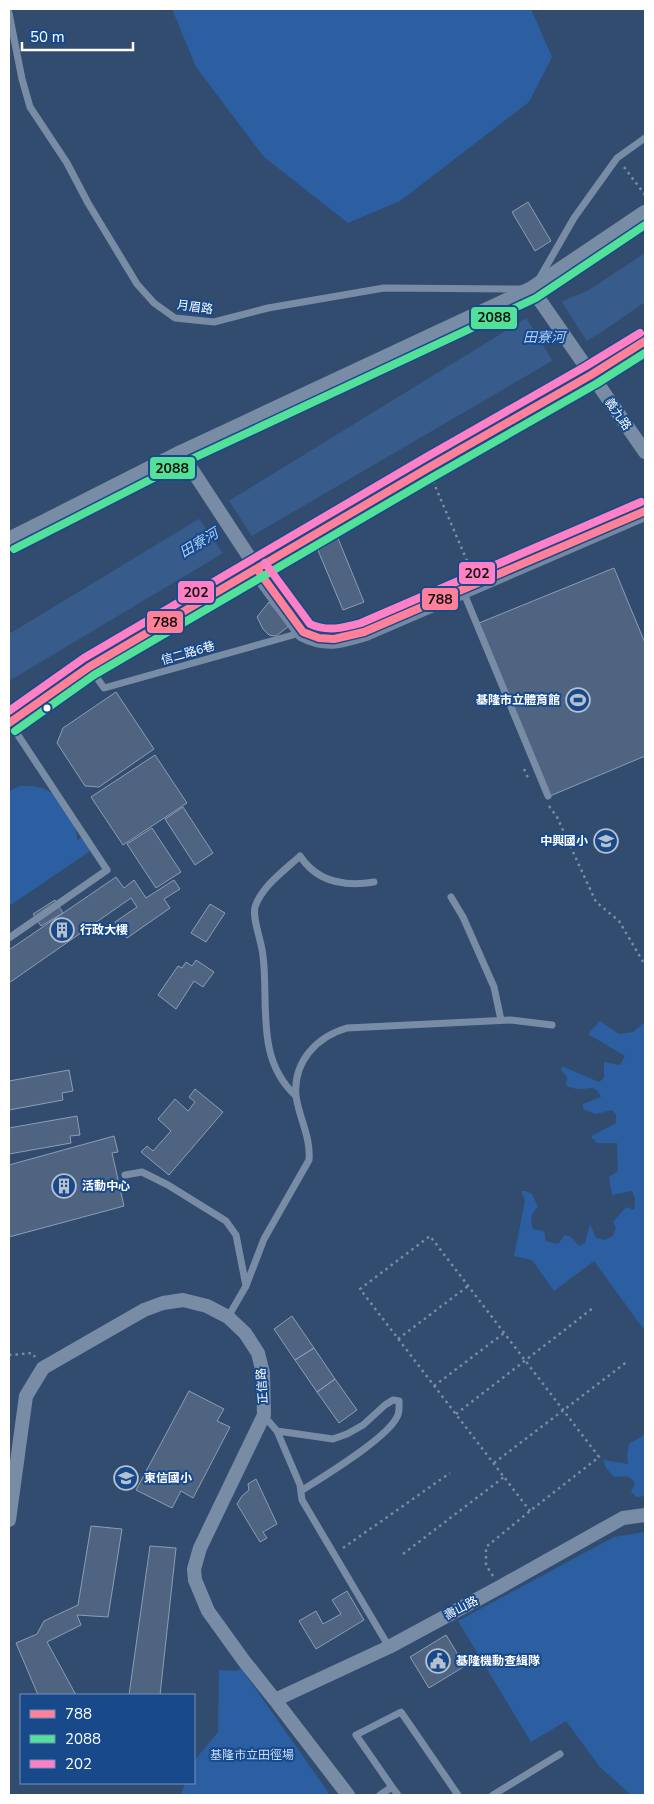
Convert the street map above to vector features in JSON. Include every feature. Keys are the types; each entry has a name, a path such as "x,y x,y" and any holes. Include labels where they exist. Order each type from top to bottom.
{"main road":[{"path":"9,723 89,667 257,570 303,632 314,638 326,640 352,636 645,512"}],"street":[{"path":"10,535 532,289 645,213"},
{"name":"義九路","path":"532,289 645,452"},
{"path":"181,453 257,570 428,468 591,375 645,341"},
{"name":"正信路","path":"9,1520 26,1396 43,1368 144,1310 163,1303 183,1300 206,1306 228,1317 245,1333 258,1353 263,1373 264,1415 200,1548 194,1569 198,1589 208,1611 244,1661 348,1795"},
{"name":"壽山路","path":"275,1700 389,1647 623,1518 645,1515"}],"lane":[{"name":"月眉路","path":"9,13 22,79 30,107 68,163 88,203 137,284 154,303 175,318 214,322 268,308 384,288 532,289"},
{"path":"532,289 574,218 617,158 645,138"},
{"path":"470,586 546,799"},
{"name":"信二路6巷","path":"89,667 104,688 303,632"},
{"path":"9,723 107,870 9,938"},
{"path":"296,1096 287,1088 275,1065 266,1032 264,960 256,924 255,908 266,888 300,856 308,867 326,879 344,883 360,884 374,882"},
{"path":"451,898 463,917 494,987 501,1020"},
{"path":"228,1317 246,1286 264,1239 309,1160 310,1148 296,1096 300,1065 316,1044 328,1035 347,1028 501,1020 552,1025"},
{"path":"125,1176 142,1172 168,1185 226,1221 236,1235 246,1286"},
{"path":"277,1431 334,1439 363,1425 393,1400 399,1401 398,1416 384,1433 301,1491"},
{"path":"264,1415 277,1431 300,1485 302,1500 389,1647"},
{"path":"398,1795 356,1735 401,1712 458,1795"},
{"path":"493,1795 560,1754"},
{"path":"380,1795 392,1787"}],"path":[{"path":"617,158 645,195"},
{"path":"428,468 470,586"},
{"path":"520,760 527,778 533,786"},
{"path":"546,799 557,817 596,902 620,921 645,965"},
{"path":"500,1587 486,1565 486,1548 599,1457 430,1236 360,1289 530,1511"},
{"path":"398,1339 468,1286"},
{"path":"456,1414 593,1308"},
{"path":"434,1386 504,1333"},
{"path":"9,1355 32,1353 43,1368"},
{"path":"494,1464 628,1361"},
{"path":"334,1554 450,1473"},
{"path":"403,1554 504,1477"}],"green space":[{"path":"172,9 531,9 552,57 529,102 400,201 348,223 264,157 196,67"},
{"path":"20,786 43,788 54,795 72,820 77,840 87,834 96,847 9,906 9,791"},
{"path":"600,1021 619,1034 633,1032 645,1022 645,1331 594,1261 554,1291 532,1260 514,1256 525,1201 521,1191 532,1194 538,1207 531,1217 533,1229 543,1231 545,1241 558,1244 565,1235 571,1237 579,1246 585,1243 590,1224 596,1238 605,1240 613,1236 616,1228 613,1222 626,1207 634,1210 635,1199 632,1191 612,1195 609,1177 618,1171 617,1143 597,1143 592,1138 592,1136 616,1123 616,1114 612,1110 596,1114 583,1109 583,1104 601,1097 596,1090 591,1088 577,1089 566,1086 567,1077 561,1070 562,1066 599,1082 604,1078 604,1062 620,1065 625,1056 588,1034"},
{"path":"644,1435 645,1496 637,1497 631,1492 635,1484 633,1481 626,1476 614,1477 606,1468 603,1460 628,1464 629,1444"},
{"path":"645,1532 645,1795 631,1795 600,1767 566,1721 531,1742 458,1621 614,1537"},
{"name":"基隆市立田徑場","path":"241,1668 330,1795 181,1795 185,1784 195,1784 195,1760 218,1732 219,1670 237,1671"}],"water":[{"name":"田寮河","path":"645,253 645,302 600,333 262,530 9,681 9,634 535,313 589,290"}],"pier":[{"path":"560,299 588,343 554,363 525,316"},
{"path":"228,499 253,538 224,555 198,517"}],"building":[{"path":"528,202 551,241 535,251 512,212"},
{"path":"337,536 364,602 343,610 317,548"},
{"name":"基隆市立體育館","path":"614,568 645,643 645,756 550,796 479,623"},
{"path":"269,602 289,626 276,636 269,635 263,629 257,617"},
{"path":"116,692 154,749 99,787 85,786 57,743 63,728"},
{"path":"155,755 187,803 123,845 91,797"},
{"path":"183,807 213,853 195,865 165,819"},
{"path":"152,828 181,872 156,888 127,844"},
{"name":"行政大樓","path":"116,877 124,888 134,880 146,898 174,880 180,889 164,899 170,908 127,938 115,922 137,907 131,898 9,983 9,950"},
{"path":"55,900 63,913 41,926 33,914"},
{"path":"210,904 225,913 206,942 191,933"},
{"path":"196,960 214,972 203,987 194,981 176,1009 158,995 178,966 182,968 186,962 192,966"},
{"path":"69,1070 73,1091 62,1093 63,1100 9,1110 9,1081"},
{"path":"195,1089 223,1112 169,1175 141,1152 147,1146 153,1151 171,1131 158,1119 175,1099 188,1111 195,1102 189,1097"},
{"path":"77,1116 80,1135 70,1136 71,1143 9,1154 9,1128"},
{"name":"活動中心","path":"114,1136 118,1152 112,1153 124,1206 9,1237 9,1165"},
{"path":"292,1316 314,1348 295,1360 274,1329"},
{"path":"314,1348 335,1379 317,1392 295,1360"},
{"path":"335,1379 357,1410 339,1423 317,1392"},
{"path":"189,1391 224,1409 217,1421 230,1427 193,1498 181,1491 172,1508 136,1490"},
{"path":"256,1479 277,1524 263,1532 267,1538 260,1542 237,1504 249,1490 248,1484"},
{"path":"91,1526 122,1529 108,1617 77,1615 81,1625 47,1642 75,1694 38,1694 16,1643 37,1634 44,1621 78,1605"},
{"path":"150,1546 176,1548 160,1694 129,1694"},
{"path":"347,1591 364,1620 316,1649 299,1621 316,1611 323,1624 341,1614 332,1600"},
{"name":"基隆機動查緝隊","path":"446,1635 465,1666 429,1688 410,1657"}],"transit line":[{"name":"2088","path":"14,549 185,462 536,298 645,225"},
{"name":"202","path":"9,711 84,658 640,333"},
{"name":"788","path":"9,723 89,667 428,468 591,375 645,341"},
{"name":"2088","path":"15,731 94,675 596,384 645,353"},
{"name":"202","path":"265,563 310,624 329,629 341,628 361,623 641,502"},
{"name":"788","path":"257,569 303,632 319,638 334,639 364,632 645,511"}],"place":[{"name":"基隆市立體育館","path":"578,700"},
{"name":"中興國小","path":"606,841"},
{"name":"行政大樓","path":"62,930"},
{"name":"活動中心","path":"64,1186"},
{"name":"東信國小","path":"126,1478"},
{"name":"基隆機動查緝隊","path":"438,1661"}]}
